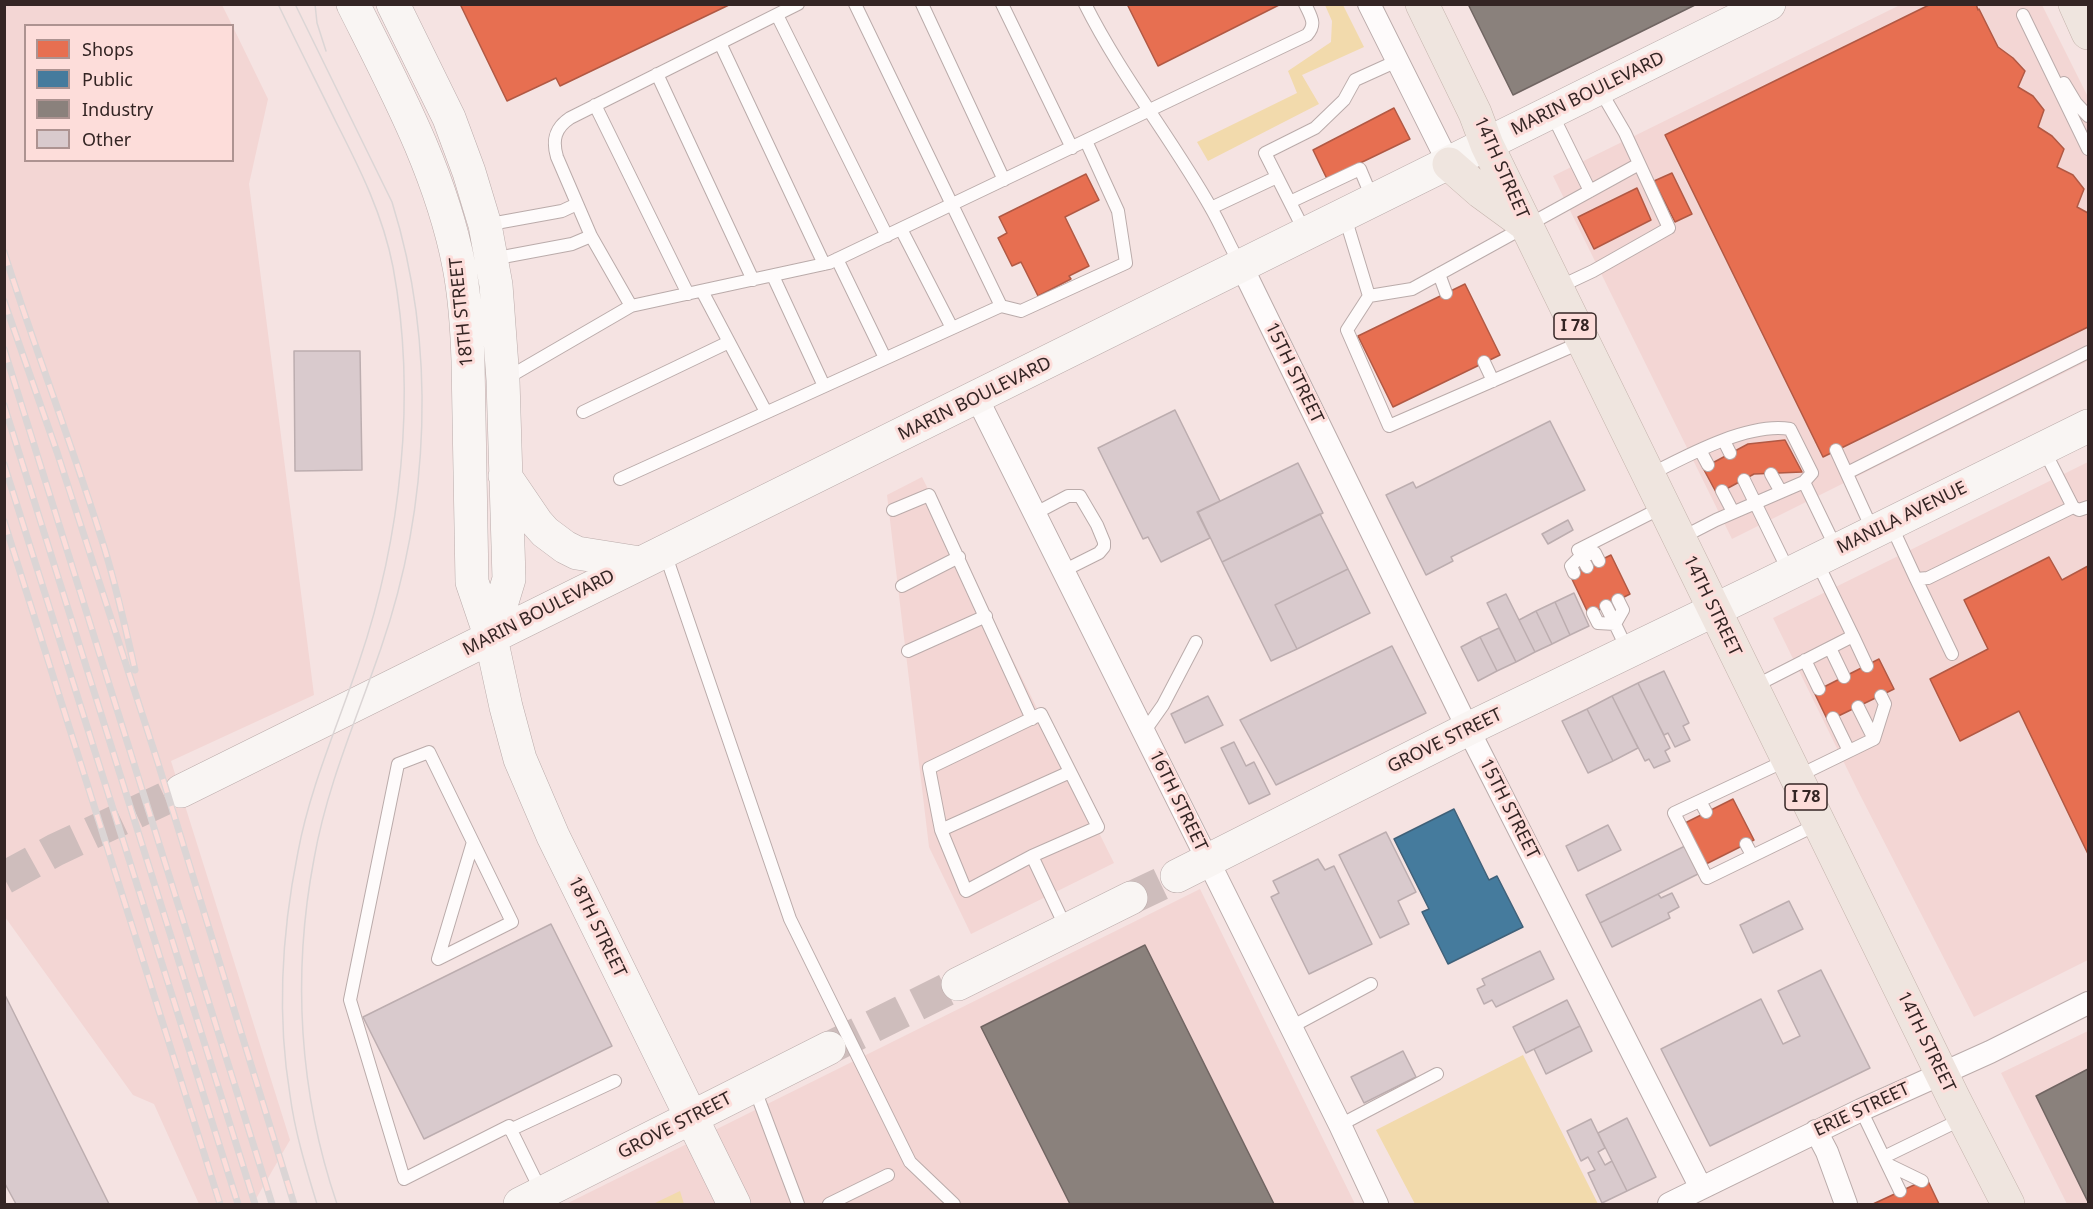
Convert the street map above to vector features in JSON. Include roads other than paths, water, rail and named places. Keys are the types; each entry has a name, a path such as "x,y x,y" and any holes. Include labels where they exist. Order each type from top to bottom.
{"highway":[{"name":"14TH STREET","path":"1422,4 1476,113 1486,145 2008,1204"},
{"path":"2075,4 2088,33"},
{"path":"1449,164 1481,192 1526,225"}],"street":[{"name":"18TH STREET","path":"353,4 417,137 436,187 468,229"},
{"name":"18TH STREET","path":"393,4 448,118 469,172 468,229 475,262 500,318 509,579 491,638"},
{"path":"1369,4 1449,164"},
{"name":"MARIN BOULEVARD","path":"181,791 652,556 1307,235 1760,7"},
{"name":"18TH STREET","path":"475,262 466,328 472,582 491,638 512,733 529,784 558,847 734,1204"},
{"name":"15TH STREET","path":"1242,267 1468,729 1701,1188"},
{"name":"16TH STREET","path":"977,398 1340,1125 1377,1204"},
{"name":"MANILA AVENUE","path":"1714,610 2088,426"},
{"path":"505,476 537,523 565,547 577,553 652,556"},
{"name":"GROVE STREET","path":"1177,876 1468,729 1622,638 1714,610"},
{"path":"958,984 1131,898"},
{"name":"ERIE STREET","path":"1669,1204 1816,1131 1990,1052 2088,1003"},
{"name":"GROVE STREET","path":"531,1199 829,1048"},
{"path":"1816,1131 1827,1152 1846,1204"}],"lane":[{"path":"631,306 591,236 557,158 554,138 557,129 562,123 595,105 798,4"},
{"path":"855,4 1001,306"},
{"path":"922,4 1004,180"},
{"path":"1002,4 1072,148"},
{"path":"1085,4 1102,38 1211,208 1242,267"},
{"path":"503,380 631,306 824,264 887,236 1307,35 1312,29 1313,22 1305,4"},
{"path":"2020,10 2076,103 2088,116"},
{"path":"2020,10 2088,149"},
{"path":"777,15 887,236"},
{"path":"720,43 824,264"},
{"path":"1307,235 1265,153 1315,128 1344,100 1355,80 1397,61"},
{"path":"657,74 753,280"},
{"path":"1557,288 1593,271 1669,228 1624,133 1599,89"},
{"path":"595,105 688,294"},
{"path":"1551,112 1590,191"},
{"path":"620,479 1001,306 1022,311 1126,263 1118,211 1086,141"},
{"path":"1369,296 1412,289 1639,164"},
{"path":"1290,202 1360,169 1359,208 1369,296 1347,330 1389,426 1583,342"},
{"path":"1211,208 1277,177"},
{"path":"468,229 562,211 577,204"},
{"path":"901,229 952,328"},
{"path":"475,262 572,244 591,236"},
{"path":"837,259 885,358"},
{"path":"1438,274 1446,293"},
{"path":"773,276 824,386"},
{"path":"702,291 766,412"},
{"path":"583,412 729,342"},
{"path":"1847,473 2088,352"},
{"path":"1484,362 1493,381"},
{"path":"1648,476 1700,450 1724,441 1754,438 1774,427 1790,429 1812,473 1804,482 1680,538"},
{"path":"1724,441 1730,453"},
{"path":"2043,448 2073,507 2079,510 2088,507"},
{"path":"1700,450 1708,465"},
{"path":"1836,450 1847,473 1916,579 1952,654"},
{"path":"1772,474 1781,492"},
{"path":"1744,480 1755,503 1814,561 1867,666"},
{"path":"1804,482 1814,561"},
{"path":"1722,491 1734,512"},
{"path":"893,510 930,495 1032,719"},
{"path":"1035,514 1068,496 1080,496 1097,525 1104,547 1099,553 1063,571"},
{"path":"1584,561 1578,550 1664,507"},
{"path":"1916,579 1928,578 2073,507"},
{"path":"1574,573 1571,566 1595,553 1599,561"},
{"path":"652,556 790,919 910,1162 954,1204"},
{"path":"902,586 958,557"},
{"path":"1618,600 1623,610 1622,638"},
{"path":"1606,606 1622,638"},
{"path":"1593,613 1598,623 1622,638"},
{"path":"908,651 986,616"},
{"path":"1752,687 1853,636"},
{"path":"1144,732 1162,705 1196,642"},
{"path":"1830,648 1844,677"},
{"path":"1805,660 1819,689"},
{"path":"1819,824 1749,850 1731,859 1707,878 1674,813 1703,806 1792,768 1849,751 1874,739 1885,704 1881,696"},
{"path":"1858,707 1874,739"},
{"path":"1041,714 1070,772 1098,827 1032,856 966,891 941,830 929,768 1041,714"},
{"path":"1833,718 1849,751"},
{"path":"473,842 438,959 512,922 473,842 429,752 398,764 350,1000 404,1179 509,1126 531,1199"},
{"path":"941,830 1070,772"},
{"path":"1032,856 1067,930"},
{"path":"1291,1027 1371,984"},
{"path":"1340,1125 1437,1074"},
{"path":"510,1130 615,1080"},
{"path":"754,1086 798,1204"},
{"path":"1861,1110 1900,1191"},
{"path":"1885,1160 1964,1118"},
{"path":"1885,1160 1922,1181"},
{"path":"829,1204 888,1175"}],"tunnel":[{"path":"4,878 55,850 181,791"},
{"path":"1131,898 1177,876"},
{"path":"829,1048 958,984"}],"tram line":[{"path":"278,4 354,157 377,211 393,267 404,366 401,467 395,517 385,567 374,615 325,756 303,828 288,912 283,974 286,1065 298,1137 317,1204"},
{"path":"295,4 392,202 406,257 416,312 421,369 422,426 418,482 410,539 381,648 343,752 327,805 314,859 307,902 302,989 307,1076 324,1162 337,1204"},
{"path":"315,4 317,23 326,51"}],"railway":[{"path":"4,252 105,550 135,670"},
{"path":"4,301 57,452 158,763 294,1204"},
{"path":"4,349 272,1204"},
{"path":"4,405 255,1204"},
{"path":"4,464 238,1204"},
{"path":"4,521 220,1204"}]}
